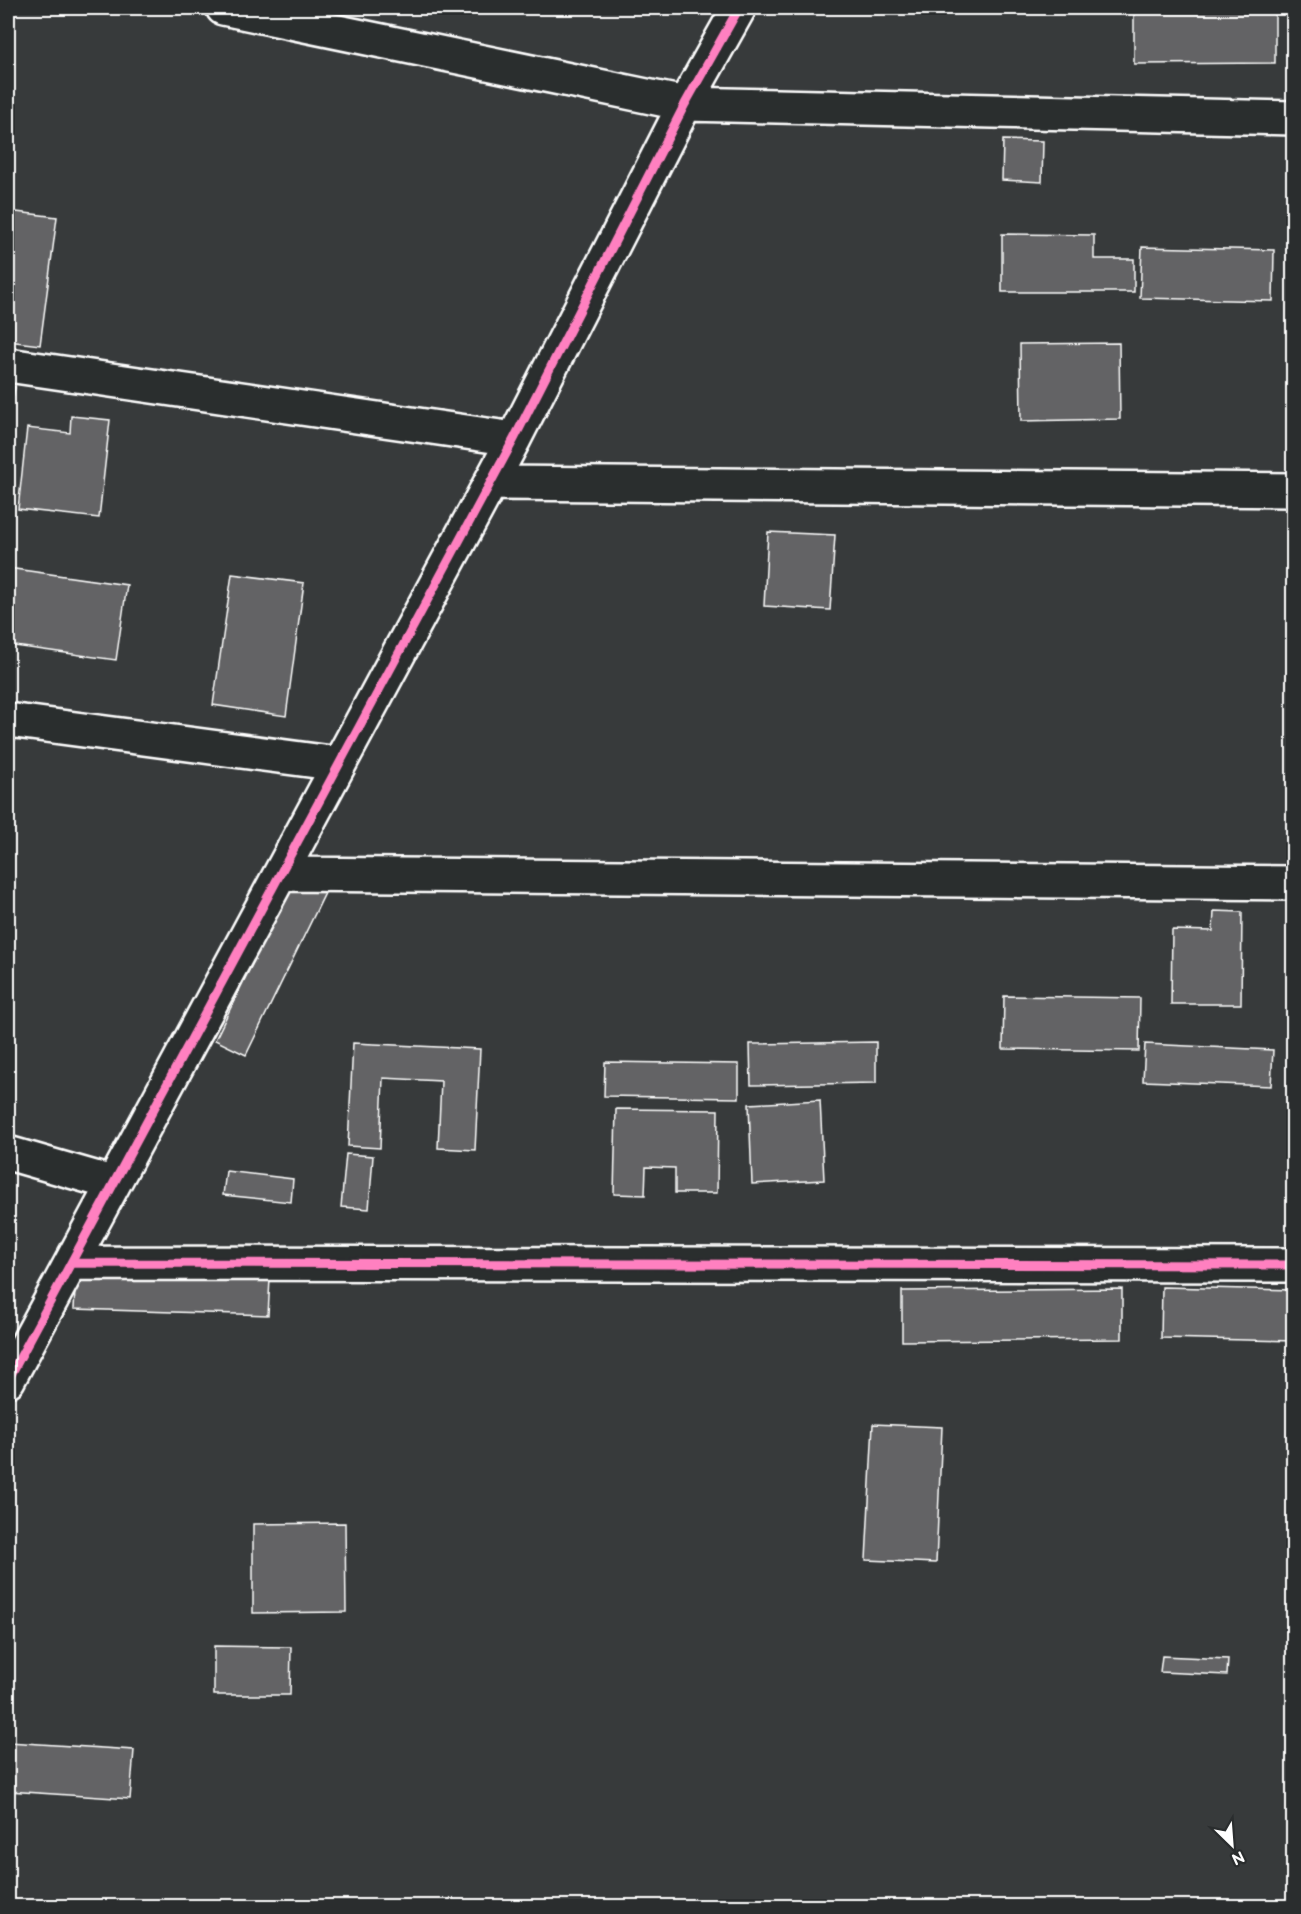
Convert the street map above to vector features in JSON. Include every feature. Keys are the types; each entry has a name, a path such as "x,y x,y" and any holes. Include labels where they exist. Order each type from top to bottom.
{"street":[{"path":"223,8 685,104 1293,118"},
{"path":"8,1380 72,1263 112,1183 491,483 685,104 739,8"},
{"path":"8,365 514,439"},
{"path":"491,483 1293,490"},
{"path":"8,720 339,764"},
{"path":"281,873 1293,883"},
{"path":"8,1153 112,1183"},
{"path":"72,1263 1293,1266"}],"building":[{"path":"1134,8 1275,8 1275,63 1134,64"},
{"path":"1003,140 1043,141 1042,182 1002,180"},
{"path":"8,211 57,217 40,345 8,341"},
{"path":"1002,234 1094,235 1094,259 1134,259 1134,292 1002,292"},
{"path":"1142,247 1274,250 1273,301 1140,298"},
{"path":"1119,343 1120,419 1021,421 1020,344"},
{"path":"8,385 15,387 8,427"},
{"path":"71,416 110,420 99,518 18,509 27,428 70,433"},
{"path":"768,532 835,535 830,610 764,606"},
{"path":"8,568 127,585 116,660 8,645"},
{"path":"232,574 304,583 286,716 213,705"},
{"path":"294,878 325,893 246,1055 215,1040"},
{"path":"1214,911 1242,912 1241,1004 1171,1004 1172,930 1213,931"},
{"path":"1004,996 1140,998 1139,1051 1003,1049"},
{"path":"876,1042 876,1083 751,1085 750,1044"},
{"path":"353,1043 480,1049 475,1150 438,1148 441,1081 383,1078 380,1148 348,1146"},
{"path":"1145,1044 1273,1050 1271,1086 1143,1081"},
{"path":"605,1062 739,1064 739,1098 604,1096"},
{"path":"820,1100 824,1180 752,1184 749,1104"},
{"path":"616,1109 718,1110 717,1193 675,1193 675,1168 646,1167 645,1195 614,1194"},
{"path":"346,1154 373,1156 369,1209 341,1207"},
{"path":"226,1171 293,1179 291,1202 223,1195"},
{"path":"76,1272 270,1279 268,1315 74,1309"},
{"path":"1162,1287 1294,1290 1294,1341 1161,1338"},
{"path":"1122,1289 1122,1339 902,1341 902,1291"},
{"path":"873,1424 942,1427 936,1563 866,1560"},
{"path":"345,1523 346,1612 253,1613 253,1524"},
{"path":"214,1646 291,1647 290,1695 214,1695"},
{"path":"1162,1656 1228,1659 1227,1675 1160,1672"},
{"path":"8,1742 134,1750 130,1799 8,1791"}],"cycle path":[{"path":"8,1380 514,439 685,104 739,8"},
{"path":"72,1263 1294,1265"}]}
